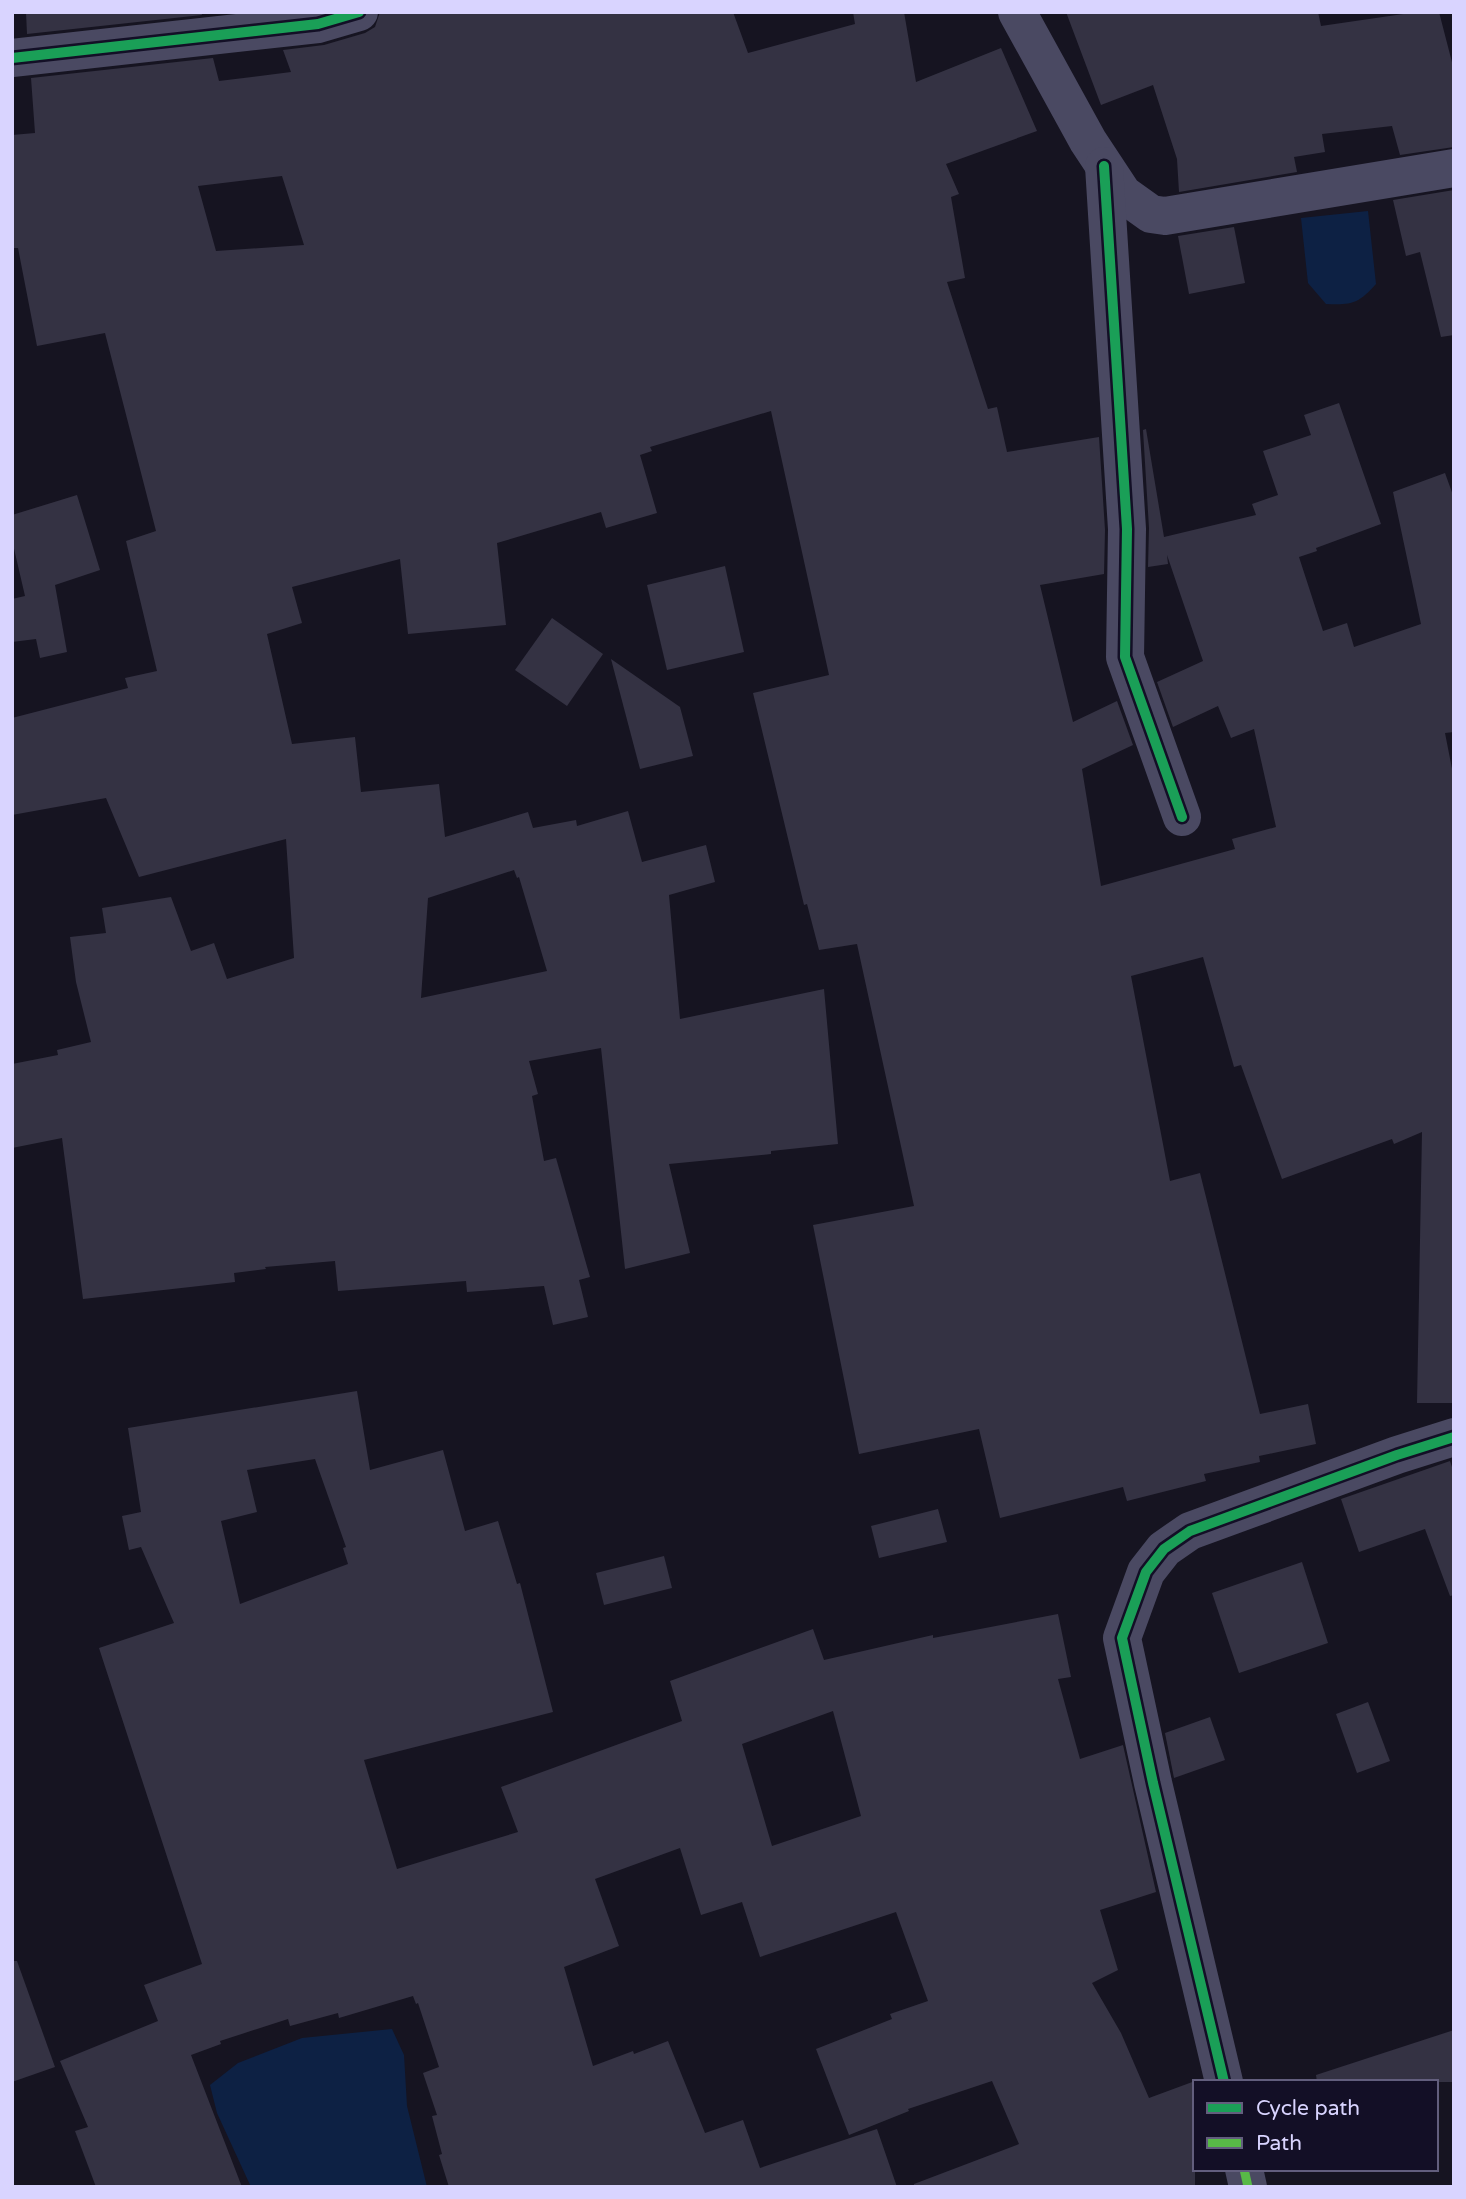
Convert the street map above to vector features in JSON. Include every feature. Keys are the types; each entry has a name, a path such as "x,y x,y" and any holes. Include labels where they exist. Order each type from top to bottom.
{"street":[{"path":"12,58 317,24 359,12"},
{"path":"1017,12 1104,166 1123,194 1151,214 1165,216 1454,168"},
{"path":"1104,166 1127,529 1125,657 1182,817"},
{"path":"1224,2080 1153,1783 1122,1637 1146,1572 1164,1549 1190,1531 1397,1455 1454,1437"}],"water":[{"path":"1368,211 1376,284 1354,302 1326,304 1308,283 1301,218"},
{"path":"392,2029 404,2055 407,2106 427,2187 251,2187 217,2113 210,2085 238,2063 302,2038"}],"building":[{"path":"26,12 201,12 202,15 27,34"},
{"path":"380,12 733,12 748,53 855,24 853,12 904,12 916,82 1001,48 1037,131 946,164 959,194 951,197 965,278 947,282 988,409 997,407 1007,452 1099,437 1105,530 1104,574 1040,585 1073,722 1117,701 1133,745 1082,769 1101,886 1235,849 1232,839 1276,827 1254,729 1231,738 1218,706 1173,727 1157,682 1203,661 1167,555 1168,564 1148,567 1149,528 1143,430 1146,429 1164,537 1256,515 1252,504 1278,495 1263,451 1311,435 1304,415 1339,403 1381,524 1299,557 1323,631 1347,623 1354,647 1421,624 1393,492 1445,473 1454,498 1454,732 1445,733 1454,779 1454,1403 1417,1403 1422,1132 1394,1144 1392,1139 1282,1179 1241,1065 1234,1067 1203,957 1131,976 1170,1181 1200,1173 1260,1414 1308,1404 1316,1444 1259,1456 1260,1462 1204,1474 1206,1481 1127,1501 1123,1487 1000,1518 979,1429 859,1454 813,1225 914,1206 857,944 819,950 807,904 804,905 753,693 829,675 771,411 650,447 652,451 640,455 657,513 606,528 601,512 497,543 506,625 408,634 400,559 292,587 302,623 267,634 292,744 355,737 361,792 439,784 445,837 528,812 533,828 576,820 577,826 628,811 642,862 706,845 715,882 669,895 680,1019 824,989 838,1144 669,1164 690,1253 625,1269 601,1048 529,1061 538,1094 532,1096 544,1161 556,1158 590,1277 579,1280 588,1317 553,1325 544,1286 467,1292 466,1281 338,1291 335,1261 265,1267 266,1269 234,1273 235,1282 83,1299 62,1138 12,1148 12,1064 58,1055 57,1050 91,1042 76,982 70,937 106,933 102,908 171,897 191,951 214,943 227,979 294,958 286,839 139,877 106,798 12,815 12,718 128,688 125,678 157,671 126,541 156,531 105,333 37,346 18,248 12,248 12,135 35,133 31,78 213,58 219,81 291,72 283,50 324,45 365,33 375,27","holes":["282,176 304,245 216,251 198,186","514,870 517,878 519,877 547,971 421,998 428,898"]},
{"path":"1066,12 1318,12 1321,26 1417,12 1439,12 1454,70 1454,147 1400,155 1392,126 1322,134 1325,152 1294,157 1297,172 1179,192 1177,159 1153,85 1101,105"},
{"path":"1454,190 1454,335 1441,337 1420,252 1406,256 1393,200"},
{"path":"1234,227 1245,283 1189,294 1178,236"},
{"path":"77,495 100,570 55,585 67,652 40,658 36,639 12,642 12,599 25,596 12,540 12,515"},
{"path":"725,566 744,652 667,670 647,585"},
{"path":"552,618 603,654 567,706 515,670"},
{"path":"611,659 680,707 693,756 640,769"},
{"path":"357,1391 370,1470 443,1450 465,1531 498,1521 517,1584 520,1583 553,1712 364,1760 397,1869 518,1832 501,1787 682,1721 670,1681 813,1629 824,1660 933,1635 933,1638 1058,1614 1071,1677 1058,1679 1080,1759 1123,1745 1156,1892 1100,1910 1118,1970 1092,1983 1121,2033 1149,2098 1193,2082 1195,2187 914,2187 914,2184 1019,2144 992,2081 908,2109 909,2111 849,2135 816,2049 892,2019 890,2014 928,2001 896,1912 760,1957 742,1902 701,1915 680,1848 595,1879 619,1946 564,1967 593,2066 668,2041 705,2133 743,2120 760,2168 877,2129 897,2187 449,2187 439,2155 442,2154 432,2116 437,2115 423,2073 439,2067 418,2003 416,2004 413,1996 339,2018 338,2013 290,2026 288,2019 220,2041 221,2044 191,2055 242,2187 96,2187 75,2131 88,2127 60,2061 158,2021 144,1985 202,1964 99,1648 174,1623 141,1547 129,1550 122,1516 141,1512 128,1428","holes":["315,1459 346,1547 343,1548 348,1564 240,1604 221,1521 257,1512 247,1470","833,1711 861,1816 772,1846 742,1744"]},
{"path":"1450,1461 1454,1473 1454,1595 1450,1596 1425,1529 1359,1552 1341,1499"},
{"path":"938,1509 947,1542 879,1558 871,1526"},
{"path":"664,1556 672,1588 604,1605 596,1573"},
{"path":"1302,1562 1328,1643 1239,1673 1212,1593"},
{"path":"1368,1702 1390,1761 1357,1773 1336,1714"},
{"path":"1210,1717 1225,1760 1174,1778 1165,1733"},
{"path":"12,1961 17,1961 55,2067 12,2082"},
{"path":"1454,2030 1454,2082 1317,2080 1316,2075"}],"marked path":[{"path":"1244,2171 1248,2187"}],"cycle path":[{"path":"12,58 318,24 359,12"},
{"path":"1104,166 1127,529 1125,657 1182,817"},
{"path":"1224,2080 1153,1783 1122,1638 1146,1572 1164,1549 1190,1531 1397,1455 1454,1437"}]}
